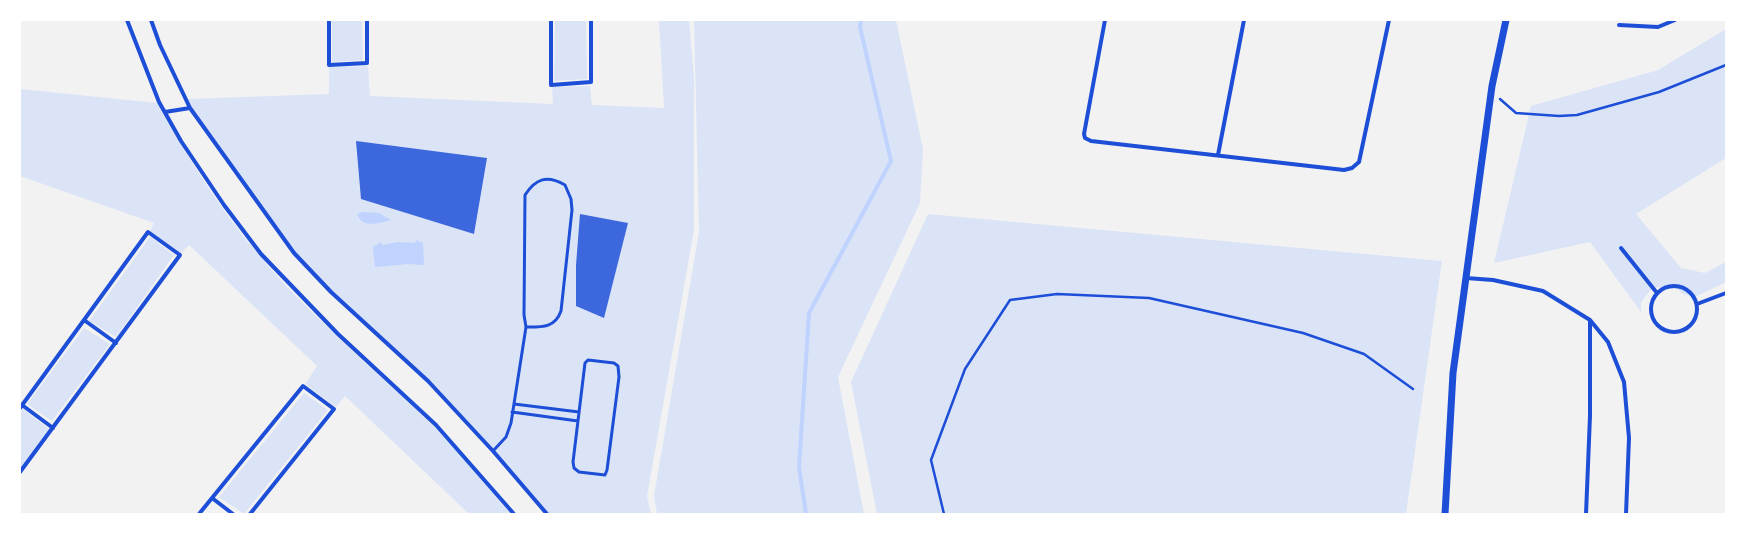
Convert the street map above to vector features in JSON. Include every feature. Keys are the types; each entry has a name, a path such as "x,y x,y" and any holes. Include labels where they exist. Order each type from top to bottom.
{"street":[{"path":"127,20 159,102 181,140 224,205 261,254 338,334 436,425 514,514"},
{"path":"151,20 160,45 190,108 294,253 331,292 428,382 493,451 547,514"},
{"path":"329,20 329,66 367,63 366,20"},
{"path":"551,20 551,85 591,82 591,20"},
{"path":"1105,20 1084,134 1090,141 1344,170 1352,168 1359,162 1389,20"},
{"path":"1218,155 1244,20"},
{"path":"1445,514 1452,373 1491,93 1506,20"},
{"path":"1619,25 1658,27 1676,20"},
{"path":"165,112 190,108"},
{"path":"20,472 180,255 148,232 21,407 52,428"},
{"path":"1621,248 1657,293"},
{"path":"1466,278 1493,280 1543,291 1590,320 1608,342 1624,382 1629,438 1626,514"},
{"path":"1669,286 1684,288 1694,297 1697,304 1694,320 1690,326 1683,330 1667,331 1654,322 1651,315 1652,299 1657,293 1669,286"},
{"path":"1697,304 1726,293"},
{"path":"84,320 116,343"},
{"path":"1586,514 1590,416 1590,320"},
{"path":"199,514 303,386 334,409 250,514"},
{"path":"212,498 233,514"}],"lane":[{"path":"493,451 506,437 514,404 526,327 524,308 525,195 535,182 541,178 551,179 565,185 571,199 572,210 561,311 558,317 550,325 526,327"},
{"path":"588,360 614,363 618,366 619,377 607,470 605,475 579,472 574,468 573,462 578,421 585,363 588,360"},
{"path":"514,404 579,412"},
{"path":"512,412 578,421"}],"path":[{"path":"1491,93 1516,113 1552,116 1577,115 1659,92 1726,65"},
{"path":"944,514 931,460 965,369 1010,300 1057,294 1157,300 1303,333 1364,354 1413,389"}],"shaded area":[{"path":"332,20 362,20 363,60 332,62"},
{"path":"555,20 586,20 587,79 554,81"},
{"path":"659,20 689,20 694,78 694,230 647,496 651,514 549,514 481,435 429,381 332,292 295,252 190,108 187,99 329,94 329,67 368,66 370,96 553,104 552,87 590,86 592,105 664,108"},
{"path":"694,20 896,20 923,149 920,203 838,377 864,514 657,514 654,496 699,232"},
{"path":"1726,29 1726,158 1636,214 1681,268 1705,273 1726,262 1726,282 1695,297 1683,294 1677,289 1653,287 1641,302 1641,312 1590,242 1494,263 1531,106 1658,70"},
{"path":"20,89 157,103 204,181 258,254 321,321 443,436 511,514 469,514 345,396 336,407 305,384 317,366 189,245 180,254 150,231 154,223 20,176"},
{"path":"928,214 1442,261 1406,514 877,514 851,382"},
{"path":"150,237 174,255 116,337 89,321"},
{"path":"84,328 110,344 52,421 27,404"},
{"path":"304,393 328,410 244,514 219,497"},
{"path":"23,409 49,429 20,468 20,413"}],"water":[{"path":"363,212 379,213 391,220 371,224 363,222 357,214"},
{"path":"416,240 423,243 424,265 408,264 375,267 373,247 381,242 383,245 397,242 415,243"}],"building":[{"path":"356,141 487,158 474,234 361,199"},
{"path":"580,214 628,223 604,318 576,306 576,265"}],"waterway":[{"path":"806,514 799,467 809,313 891,161 860,27 861,20"}]}
